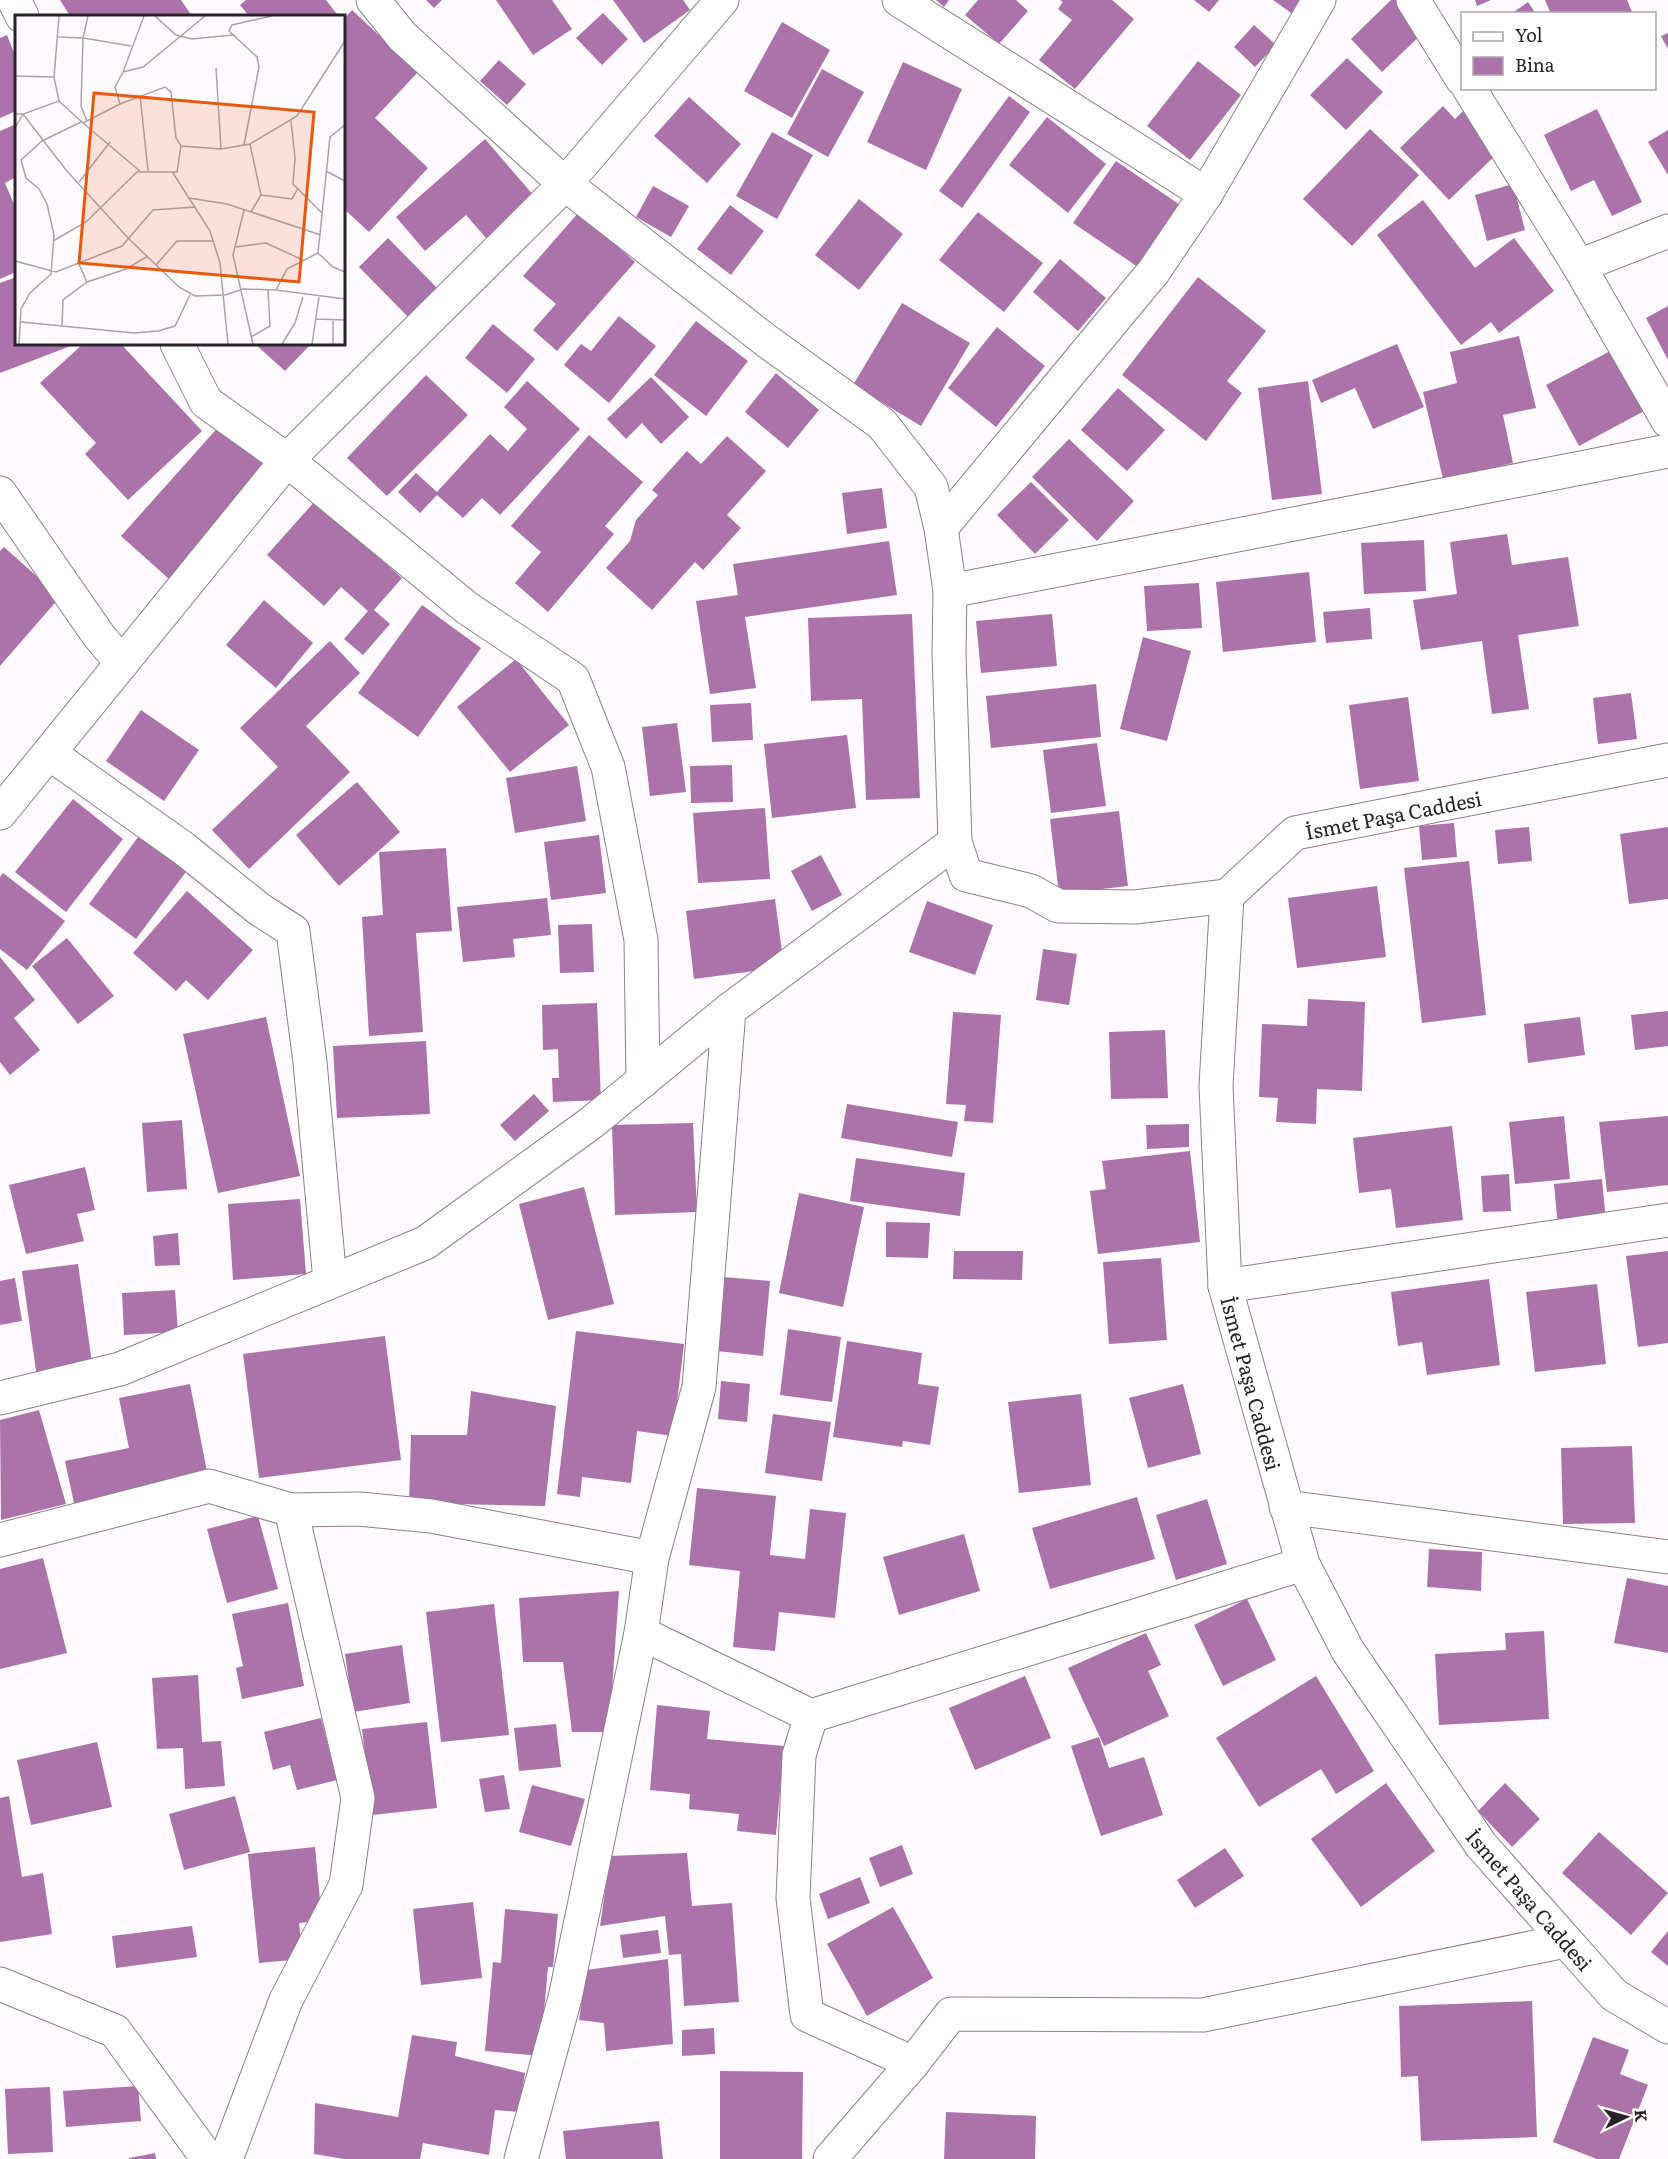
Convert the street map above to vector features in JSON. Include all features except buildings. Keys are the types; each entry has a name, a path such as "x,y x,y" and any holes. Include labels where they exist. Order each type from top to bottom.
{"street":[{"path":"14,0 22,15"},
{"path":"373,0 402,36 565,184 768,342 882,424 931,487 950,591 949,653 955,842 966,875 1031,891 1058,906 1134,907 1227,896"},
{"path":"0,813 287,460 565,184 722,0"},
{"path":"899,0 1206,194"},
{"path":"940,528 1154,272 1206,194 1319,0"},
{"path":"1413,0 1461,76"},
{"path":"1470,90 1579,266 1668,421"},
{"path":"1579,266 1668,231"},
{"path":"178,345 206,402 287,460 468,608 573,679 608,766 641,940 643,1081"},
{"path":"950,591 1668,451"},
{"path":"0,493 99,636 122,663"},
{"path":"49,753 183,848 259,909 293,931 310,1062 330,1281"},
{"name":"İsmet Paşa Caddesi","path":"1668,760 1295,833 1227,896 1216,1086 1225,1286 1303,1564 1348,1651 1481,1845 1614,1995 1668,2027"},
{"path":"0,1398 120,1369 425,1243 591,1123 729,1010 955,842"},
{"path":"521,2159 565,1998 641,1633 652,1558 699,1387 729,1010"},
{"path":"1225,1286 1668,1220"},
{"path":"0,1540 209,1486 291,1510 359,1509 431,1516 652,1558"},
{"path":"1286,1507 1668,1557"},
{"path":"226,2159 286,2000 346,1884 358,1798 291,1510"},
{"path":"641,1633 811,1716 1303,1564"},
{"path":"811,1716 799,1755 794,1898 807,2015 913,2063"},
{"path":"830,2159 913,2063 951,2014 1203,2015 1565,1941"},
{"path":"0,1984 115,2031 208,2159"}]}
